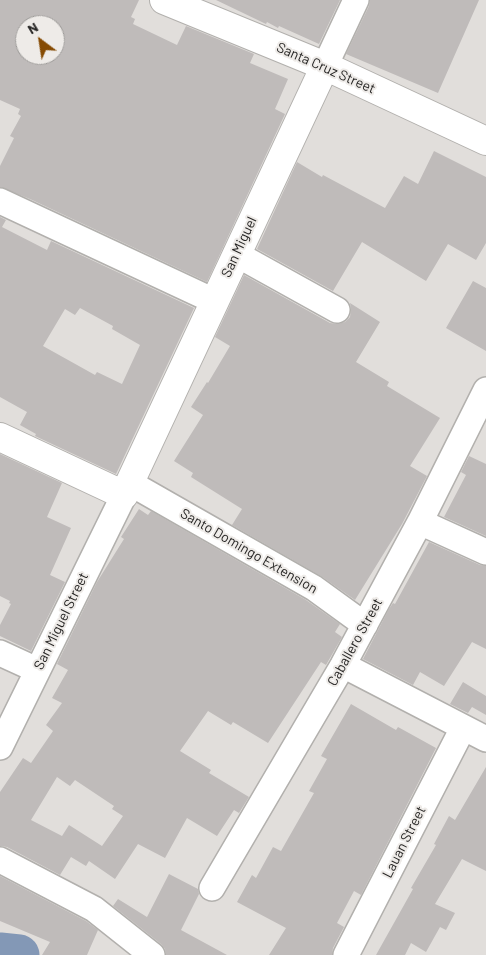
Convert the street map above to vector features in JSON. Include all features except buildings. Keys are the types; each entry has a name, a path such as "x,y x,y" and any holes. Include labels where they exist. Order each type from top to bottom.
{"main road":[{"name":"Santa Cruz Street","path":"164,0 326,66 486,141"},
{"name":"San Miguel","path":"127,489 326,66"},
{"path":"0,437 127,489"}],"street":[{"name":"San Miguel","path":"326,66 356,0"},
{"path":"0,201 214,301"},
{"path":"236,254 337,310"},
{"name":"Caballero Street","path":"212,888 343,665 420,522 486,390"},
{"name":"Santo Domingo Extension","path":"127,489 314,588 365,625"},
{"name":"San Miguel Street","path":"0,747 127,489"},
{"path":"420,522 486,552"},
{"path":"0,653 37,670"},
{"path":"343,665 486,739"},
{"name":"Lauan Street","path":"346,955 463,728"},
{"path":"0,860 94,909 152,955"}],"waterway":[{"path":"0,953 19,955"}]}
